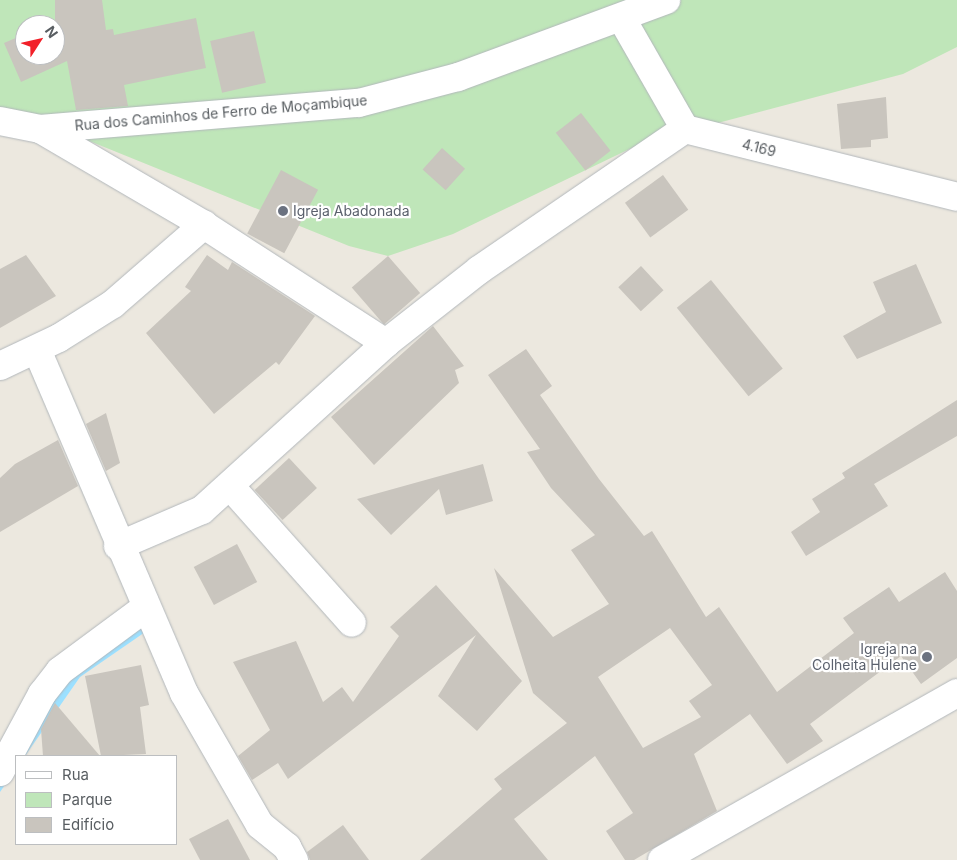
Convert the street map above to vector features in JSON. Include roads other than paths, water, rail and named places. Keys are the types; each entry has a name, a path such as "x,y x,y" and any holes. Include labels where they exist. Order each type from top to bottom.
{"street":[{"name":"Rua dos Caminhos de Ferro de Moçambique","path":"0,121 40,129 359,102 458,77 622,19 666,0"},
{"path":"118,546 202,510 386,343 479,270 685,129 622,19"},
{"path":"40,129 204,225 386,343"},
{"name":"4.169","path":"685,129 957,196"},
{"path":"0,366 37,350 113,304 204,225"},
{"path":"37,350 89,467 118,546 145,608 210,745 260,825 288,847 294,860"},
{"path":"230,486 352,623"},
{"path":"0,772 42,694 60,671 145,608"},
{"path":"662,860 957,693"}],"water":[{"path":"143,615 151,628 80,677 26,755 15,755 15,770 0,792 0,776 61,680"}],"place":[{"name":"Igreja Abadonada","path":"283,211"},
{"name":"Igreja na Colheita Hulene","path":"927,657"}]}
